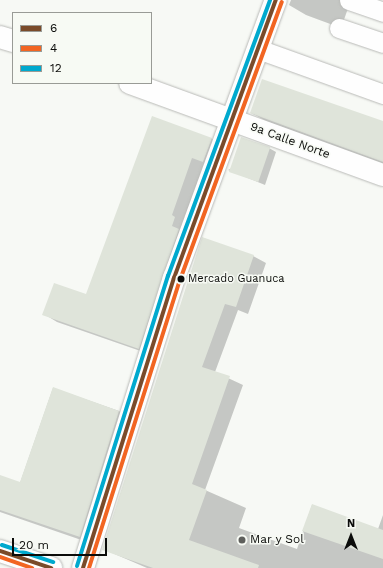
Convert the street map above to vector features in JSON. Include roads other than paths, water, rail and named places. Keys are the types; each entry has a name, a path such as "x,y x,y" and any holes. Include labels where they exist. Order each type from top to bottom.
{"street":[{"path":"83,568 174,278 276,0"},
{"path":"0,37 12,41"},
{"name":"9a Calle Norte","path":"133,84 383,175"},
{"path":"0,551 51,568"}],"lane":[{"path":"349,0 383,12"},
{"path":"339,28 383,43"},
{"path":"258,49 383,94"}],"place":[{"name":"Mercado Guanuca","path":"181,279"},
{"name":"Mar y Sol","path":"242,540"}]}
